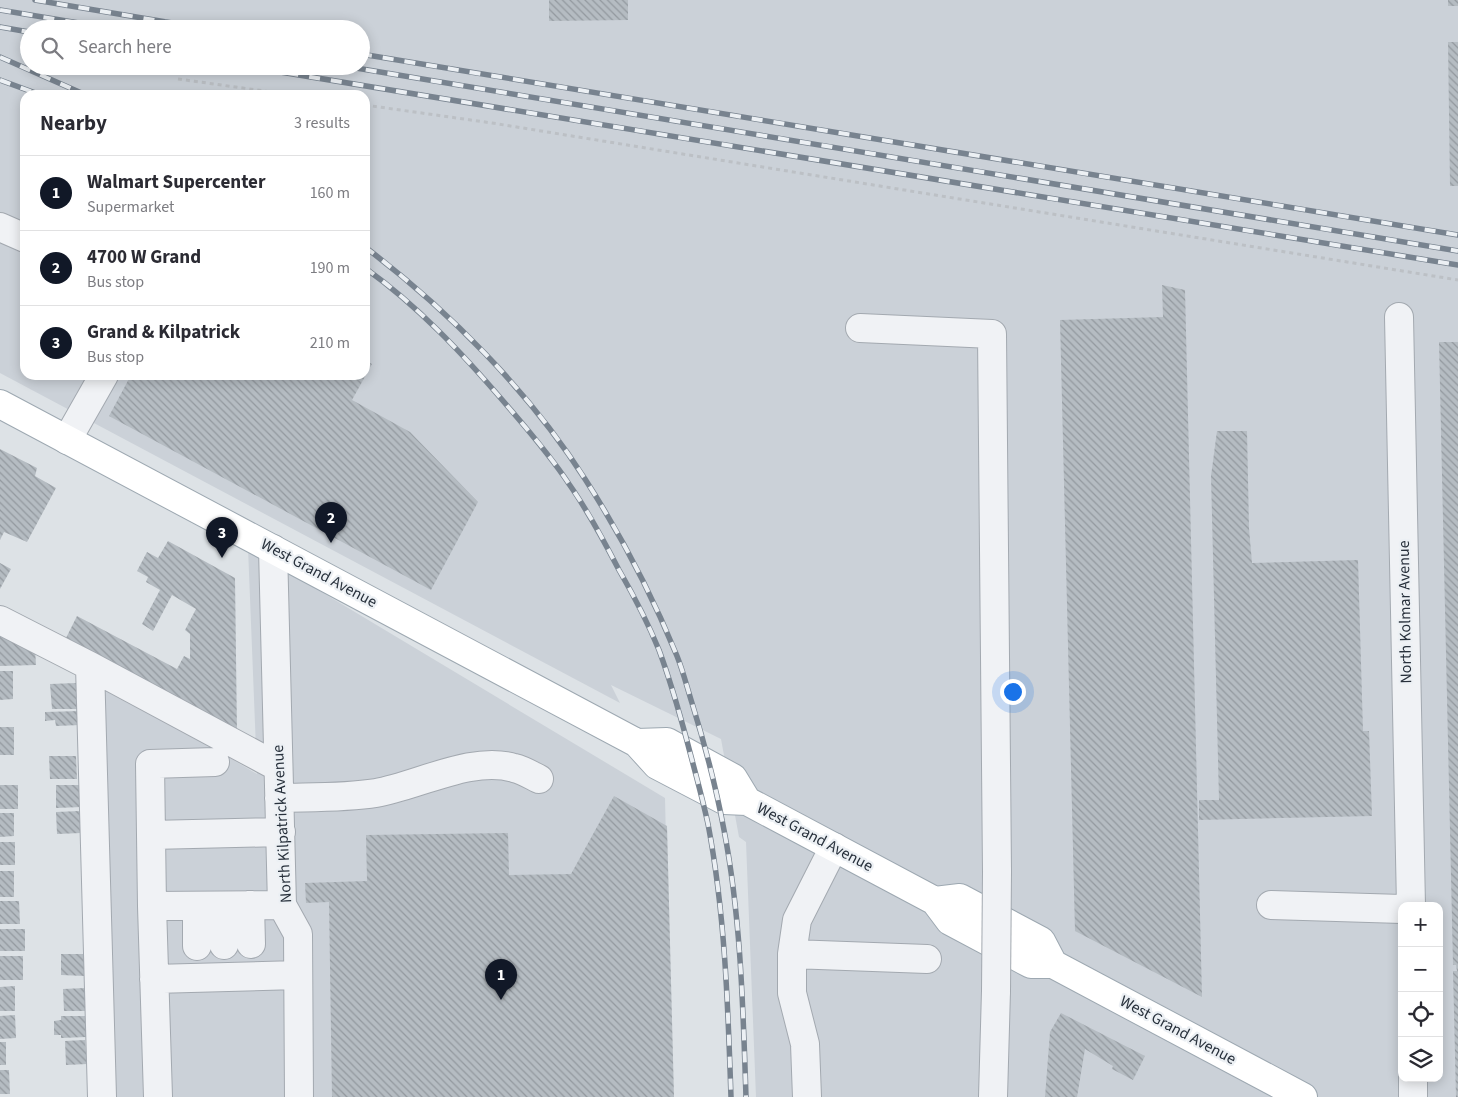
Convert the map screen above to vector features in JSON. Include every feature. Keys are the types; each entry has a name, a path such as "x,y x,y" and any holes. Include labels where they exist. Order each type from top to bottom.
{"main road":[{"name":"West Grand Avenue","path":"0,404 637,743 667,742 733,778 747,801 935,902 960,898 968,902 1040,941 1053,964 1268,1089 1303,1097"}],"street":[{"path":"0,227 20,236"},
{"name":"North Kolmar Avenue","path":"1399,317 1411,902"},
{"path":"860,328 992,334 997,872 993,1097"},
{"path":"67,440 101,380"},
{"name":"North Kilpatrick Avenue","path":"273,548 282,905 298,934 299,1097"},
{"path":"0,620 278,767"},
{"path":"90,666 102,1097"},
{"path":"158,1097 150,764 215,762"},
{"path":"279,798 374,793 402,788 451,771 491,765 514,767 539,778"},
{"path":"151,835 281,832"},
{"path":"807,1097 805,1044 792,993 792,954 797,920 834,847"},
{"path":"250,905 251,962"},
{"path":"152,906 282,905"},
{"path":"1271,905 1398,909"},
{"path":"210,906 224,963"},
{"path":"197,964 210,906"},
{"path":"792,954 927,959"},
{"path":"154,979 197,964 251,962 298,975"},
{"path":"1413,1082 1414,1097"}],"path":[{"path":"178,79 257,90"},
{"path":"370,106 492,123 1458,280"}],"shaded area":[{"path":"0,0 1458,0 1458,1097 756,1097 746,842 739,837 721,739 611,685 620,703 0,373"},
{"path":"248,548 665,798 672,1097 115,1097 103,683 257,774"}],"building":[{"path":"549,0 628,0 628,20 549,21"},
{"path":"1448,0 1458,0 1458,6 1448,6"},
{"path":"1448,42 1458,42 1458,186 1450,186"},
{"path":"1162,285 1185,290 1202,997 1075,931 1060,320 1163,317"},
{"path":"1439,342 1458,342 1458,1097 1456,1097 1453,971 1457,971 1456,965 1453,965"},
{"path":"128,380 363,380 352,400 410,432 478,502 431,590 109,416"},
{"path":"1217,431 1247,431 1249,528 1252,563 1358,560 1363,731 1369,731 1372,816 1199,820 1199,800 1219,800 1211,476"},
{"path":"0,449 37,468 35,476 56,488 27,542 4,532 0,540"},
{"path":"168,541 235,578 237,734 64,642 77,616 177,669 184,656 190,659 190,634 185,630 196,609 172,595 153,631 142,624 160,590 146,582 148,577 137,571 147,552 158,558"},
{"path":"0,563 11,569 0,589"},
{"path":"0,636 10,636 35,649 36,665 0,666"},
{"path":"0,671 13,671 13,699 0,700"},
{"path":"76,683 77,709 52,709 50,684"},
{"path":"80,711 80,725 56,726 55,720 45,721 45,712"},
{"path":"0,727 14,727 14,755 0,755"},
{"path":"49,756 76,756 77,779 50,779"},
{"path":"0,785 18,785 18,809 0,809"},
{"path":"56,785 82,785 82,807 56,808"},
{"path":"614,796 667,826 674,1097 332,1097 329,902 306,903 305,883 367,881 366,835 508,833 509,875 571,874"},
{"path":"80,811 81,833 57,834 56,812"},
{"path":"0,813 14,813 14,836 0,837"},
{"path":"0,842 15,842 15,865 0,865"},
{"path":"0,871 14,871 14,897 0,897"},
{"path":"0,901 19,901 20,924 0,924"},
{"path":"0,929 25,929 25,951 0,951"},
{"path":"61,954 85,954 85,976 61,975"},
{"path":"0,956 23,956 23,980 0,980"},
{"path":"15,986 15,1011 0,1011 0,987"},
{"path":"85,988 86,1011 64,1011 63,989"},
{"path":"1061,1013 1145,1056 1133,1080 1112,1069 1113,1066 1085,1049 1077,1097 1045,1097 1050,1032"},
{"path":"15,1015 16,1038 0,1039 0,1016"},
{"path":"61,1016 86,1016 86,1037 61,1038 61,1035 54,1035 54,1021 61,1020"},
{"path":"85,1040 87,1064 66,1065 65,1041"},
{"path":"0,1042 6,1042 6,1065 0,1065"},
{"path":"0,1070 9,1070 10,1094 0,1094"}],"railway":[{"path":"35,0 154,20"},
{"path":"0,10 61,20"},
{"path":"0,27 20,30"},
{"path":"370,55 1458,235"},
{"path":"0,57 20,66"},
{"path":"370,70 1458,251"},
{"path":"41,75 75,90"},
{"path":"299,75 1458,265"},
{"path":"0,80 27,90"},
{"path":"370,251 427,297 485,354 539,414 563,446 611,522 635,566 667,633 681,667 706,750 730,863 738,930 746,1097"},
{"path":"370,272 403,298 456,348 546,452 562,473 596,526 655,640 684,730 706,814 714,858 725,960 731,1097"}],"place":[{"name":"4700 W Grand","path":"331,543"},
{"name":"Grand & Kilpatrick","path":"222,558"},
{"name":"Walmart Supercenter","path":"501,1000"}]}
